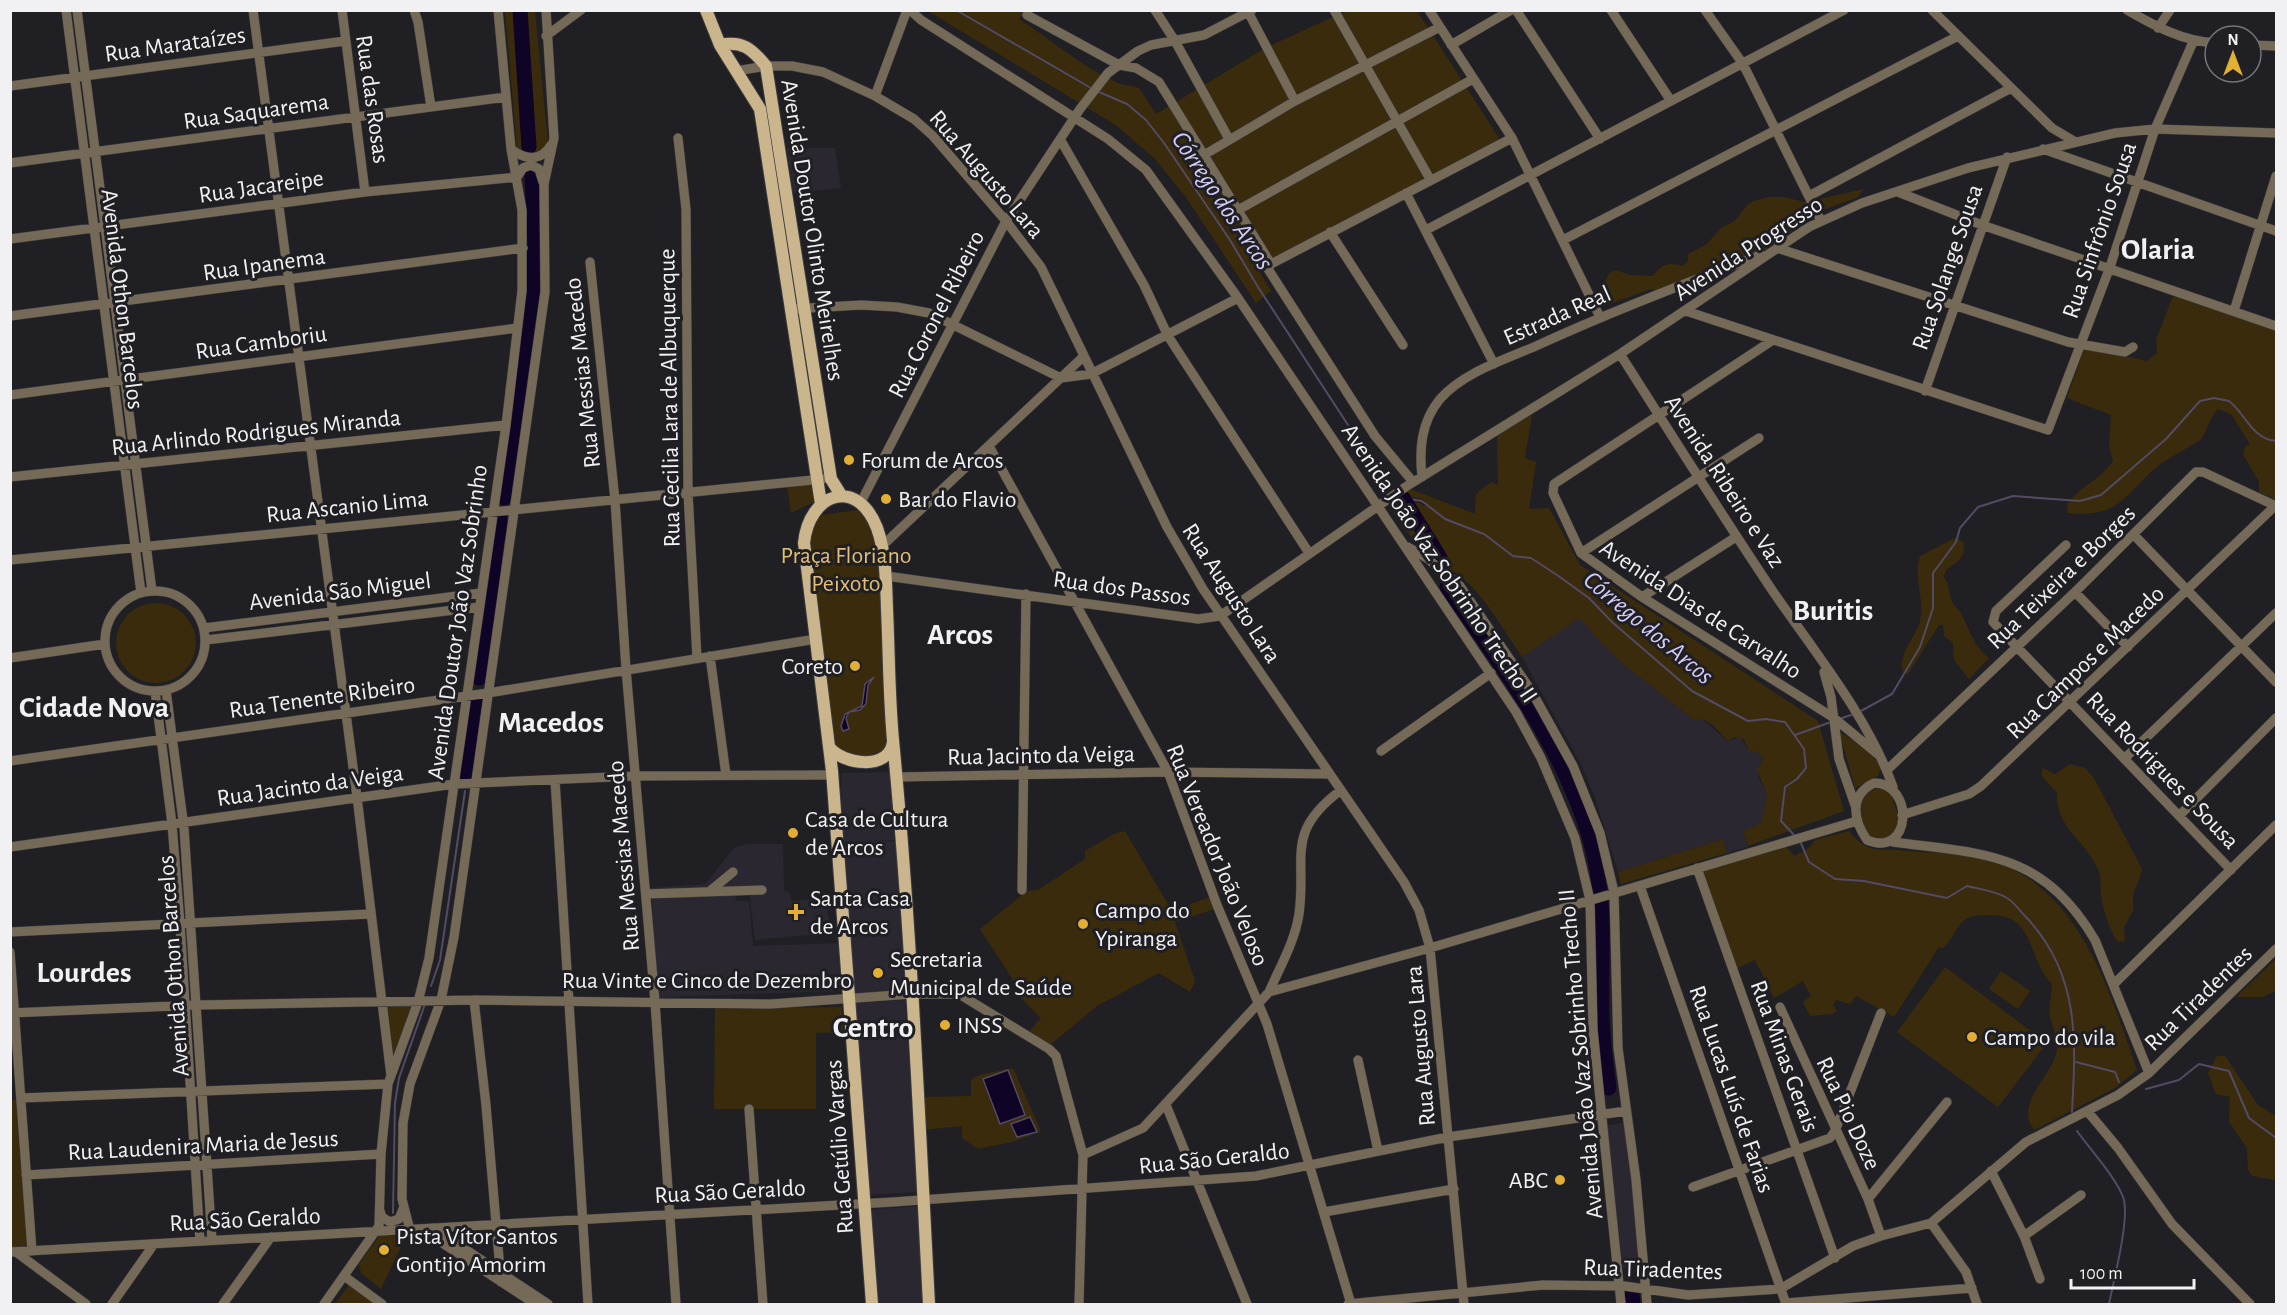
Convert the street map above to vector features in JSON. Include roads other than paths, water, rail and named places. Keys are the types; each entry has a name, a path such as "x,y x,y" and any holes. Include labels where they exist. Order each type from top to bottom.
{"main road":[{"path":"706,10 720,45"},
{"name":"Avenida Doutor Olinto Meirelhes","path":"783,214 760,109 720,45 733,42 746,45 766,66 783,214 825,479 821,504"},
{"name":"Avenida Doutor Olinto Meirelhes","path":"825,479 841,495"},
{"path":"832,773 804,543 808,523 821,504 841,495 854,497 861,502 875,523 882,546 886,576 893,740 898,775 912,994 928,1305"},
{"path":"829,747 837,756 848,760 880,761 889,754 893,740"},
{"path":"832,773 843,764 884,764 898,775"},
{"name":"Rua Getúlio Vargas","path":"832,773 872,1305"}],"street":[{"name":"Avenida Othon Barcelos","path":"66,10 80,77"},
{"name":"Avenida Othon Barcelos","path":"76,10 80,77 99,227 104,303 141,593"},
{"path":"21,1098 201,1092 390,1081 357,797 253,10"},
{"name":"Rua das Rosas","path":"342,10 366,192"},
{"path":"414,10 418,22 431,107"},
{"name":"Avenida Doutor João Vaz Sobrinho","path":"374,1231 379,1226 381,1154 390,1081 418,1002 429,958 506,425 517,328 523,248 522,210 511,149 498,10"},
{"name":"Avenida Doutor João Vaz Sobrinho","path":"410,1230 402,1207 403,1123 410,1084 441,1000 454,937 545,292 544,184 554,138 546,10"},
{"path":"546,36 581,10"},
{"path":"875,96 908,10"},
{"name":"Avenida João Vaz Sobrinho Trecho II","path":"908,10 1108,139 1146,170 1238,298 1516,712 1541,758 1575,838 1592,899 1593,1030 1622,1286 1622,1305"},
{"path":"1155,10 1175,41 1229,139"},
{"path":"1334,10 1430,179"},
{"path":"1429,10 1512,138 1600,317"},
{"path":"1451,45 1511,10"},
{"path":"1516,10 1600,140"},
{"path":"1611,10 1671,101"},
{"path":"1706,10 1743,64 1821,221"},
{"path":"1426,230 1844,10"},
{"path":"1932,10 2052,128 2074,141"},
{"path":"2127,10 2158,28 2193,42 2203,42"},
{"path":"2158,28 2169,10"},
{"path":"1249,11 1295,101"},
{"name":"Rua Coronel Ribeiro","path":"861,502 1006,221 1080,109 1108,73 1151,45 1203,35 1249,11"},
{"path":"1027,15 1119,65 1136,68 1160,82 1271,264"},
{"path":"1204,155 1295,101 1440,27"},
{"path":"1563,240 1958,36"},
{"name":"Rua Marataízes","path":"10,86 345,41"},
{"name":"Rua Sinfrônio Sousa","path":"1925,391 2046,430 2052,427 2079,344 2110,267 2155,129 2193,42"},
{"name":"Rua Augusto Lara","path":"736,71 766,66 792,66 823,72 875,96 914,119 933,136 1006,221 1041,267 1167,527 1220,616 1404,882 1419,910 1430,948 1464,1305"},
{"path":"1238,210 1473,79"},
{"path":"1809,196 2011,88"},
{"name":"Rua Saquarema","path":"10,163 506,97"},
{"name":"Avenida Progresso","path":"1389,498 1620,354 1775,249 1821,221 1898,192 2007,157 2115,133 2155,129 2277,134"},
{"path":"511,149 521,157 539,157 550,147 554,138"},
{"name":"Rua Cecilia Lara de Albuquerque","path":"678,138 686,209 688,493 697,658"},
{"path":"1414,482 1375,436 1268,273 1271,264 1512,138"},
{"path":"1060,139 1144,285 1168,336 1309,553"},
{"path":"2040,149 2277,231"},
{"name":"Rua Solange Sousa","path":"1925,391 1952,306 2007,157"},
{"name":"Rua Jacareipe","path":"10,239 366,192 517,177 523,168 531,165 539,169 544,184"},
{"path":"2235,311 2277,176"},
{"path":"1898,192 1982,225 2277,326"},
{"path":"1406,193 1494,364"},
{"name":"Avenida Othon Barcelos","path":"99,227 115,304 152,591"},
{"path":"1330,232 1403,345"},
{"name":"Rua Ipanema","path":"10,316 104,303 115,304 523,248"},
{"path":"1775,249 2079,344 2125,352 2133,347"},
{"name":"Estrada Real","path":"1414,482 1419,449 1434,409 1455,387 1494,364 1600,317 1775,249"},
{"name":"Rua Messias Macedo","path":"590,262 615,500 626,669 656,1002 676,1305"},
{"path":"798,309 861,305 897,307 929,313 1061,378 1091,374 1238,298"},
{"path":"1686,311 1925,391"},
{"name":"Rua Camboriu","path":"10,395 517,328"},
{"path":"1660,416 1773,340"},
{"name":"Avenida Ribeiro e Vaz","path":"1620,354 1736,537 1819,659"},
{"path":"882,546 1083,357"},
{"name":"Avenida Dias de Carvalho","path":"1660,416 1554,484 1553,493 1581,553 1642,597 1834,718 1880,756"},
{"name":"Rua Arlindo Rodrigues Miranda","path":"10,477 506,425"},
{"path":"1581,553 1759,438"},
{"name":"Rua Vereador João Veloso","path":"989,446 1168,772 1217,904 1267,1024 1350,1304"},
{"name":"Rua Teixeira e Borges","path":"1887,770 2199,471 2276,506"},
{"name":"Rua Ascanio Lima","path":"10,560 492,510 513,511 825,479"},
{"name":"Rua dos Passos","path":"886,576 1198,619 1220,616 1389,498"},
{"name":"Rua Campos e Macedo","path":"1902,815 1976,790 2072,703 2276,506"},
{"path":"2134,535 2277,682"},
{"path":"1642,597 1736,537"},
{"name":"Rua Rodrigues e Sousa","path":"2066,545 1993,615 1993,622 2231,870"},
{"path":"1406,546 1428,559 1460,586 1532,692 1573,766 1600,832 1612,893 1618,1048 1636,1180 1641,1289 1647,1305"},
{"path":"1432,588 1438,576 1448,576"},
{"path":"152,591 178,597 190,604 204,627 206,640 199,666 190,677 166,690 155,691 134,686 116,672 108,659 105,645 107,628 114,612 126,601 141,593 152,591"},
{"path":"2075,592 2128,647"},
{"name":"Avenida São Miguel","path":"204,627 481,593"},
{"path":"1022,890 1026,594"},
{"name":"Avenida São Miguel","path":"206,640 479,607"},
{"path":"2125,759 2277,613"},
{"name":"Rua Tenente Ribeiro","path":"10,761 488,693 816,639"},
{"path":"10,658 105,645"},
{"path":"710,656 726,775"},
{"path":"1819,659 1830,692 1839,759 1855,805 1857,821 1867,840 1876,844 1896,838 1922,846 1993,855 2037,876 2083,920 2114,984 2149,1073"},
{"path":"1819,659 1880,756 1898,795 1902,815 1896,838"},
{"path":"1381,751 1491,673"},
{"name":"Avenida Othon Barcelos","path":"166,690 183,823 186,923 212,1240"},
{"name":"Avenida Othon Barcelos","path":"155,691 186,923"},
{"path":"1817,708 1830,692"},
{"path":"2179,816 2277,718"},
{"name":"Rua Jacinto da Veiga","path":"898,775 1024,776 1168,772 1329,774"},
{"name":"Rua Jacinto da Veiga","path":"10,847 454,784 635,776 832,773"},
{"path":"555,780 567,1000 588,1305"},
{"path":"1855,805 1859,795 1874,783 1893,787"},
{"path":"1083,1155 1143,1128 1269,992 1296,930 1299,912 1299,854 1303,834 1320,808 1341,790"},
{"path":"1269,992 1430,948 1857,821"},
{"path":"2114,984 2277,825"},
{"name":"Rua Minas Gerais","path":"1697,868 1835,1258"},
{"path":"710,891 734,872"},
{"name":"Rua Lucas Luís de Farias","path":"1640,886 1786,1304"},
{"path":"646,894 762,890"},
{"path":"10,932 370,914"},
{"name":"Rua Tiradentes","path":"1350,1304 1544,1285 1622,1286 1690,1300 1780,1289 1853,1246 1931,1223 2026,1142 2088,1112 2118,1095 2149,1073 2277,949"},
{"path":"10,952 32,1251"},
{"name":"Rua Vinte e Cinco de Dezembro","path":"13,1013 192,1005 441,1000 771,1004 912,994 958,994 1049,1049 1056,1056 1083,1155 1079,1305"},
{"path":"474,1000 486,1105 500,1277"},
{"name":"Avenida Othon Barcelos","path":"192,1005 190,1092 200,1241"},
{"name":"Rua Pio Doze","path":"1780,1007 1868,1199 1881,1236"},
{"path":"1693,1187 1830,1138 1835,1131 1881,1013"},
{"path":"1358,1060 1378,1151"},
{"path":"1868,1199 1947,1102"},
{"path":"1166,1105 1247,1305"},
{"path":"749,1109 763,1305"},
{"name":"Rua São Geraldo","path":"13,1252 923,1200 1256,1176 1310,1167 1448,1137 1626,1111"},
{"path":"2088,1112 2118,1148 2172,1224 2250,1305"},
{"name":"Rua Laudenira Maria de Jesus","path":"26,1175 381,1154"},
{"path":"1991,1172 2025,1236 2040,1279"},
{"path":"1324,1212 1454,1189"},
{"path":"2025,1236 2081,1195"},
{"path":"380,1206 382,1217 390,1222 399,1219 402,1207"},
{"path":"1931,1223 1966,1272 1977,1305"},
{"path":"421,1228 548,1305"},
{"path":"433,1228 535,1305"},
{"path":"324,1305 374,1231"},
{"path":"223,1305 271,1237"},
{"path":"112,1305 154,1244"},
{"path":"13,1252 86,1305"},
{"path":"344,1276 382,1305"},
{"path":"1786,1304 1972,1288"}],"waterway":[{"path":"520,10 529,147"},
{"name":"Córrego dos Arcos","path":"956,10 1091,88"},
{"name":"Córrego dos Arcos","path":"1099,92 1127,104 1146,120 1164,143 1230,240 1365,451 1392,484"},
{"path":"504,498 533,286 535,243 532,175"},
{"path":"1859,712 1892,694 1920,647 1933,608 1933,573 1956,542 1960,528 1978,507 2013,496 2080,501 2101,495 2166,439 2200,401 2214,398 2229,401 2255,431 2261,436 2276,441"},
{"name":"Córrego dos Arcos","path":"1403,498 1422,501 1445,519 1484,534 1513,556 1531,558 1557,575 1589,598 1612,622 1692,691 1748,721 1766,719 1785,722 1804,749 1806,768 1797,779 1785,787 1781,821 1794,835"},
{"path":"1403,498 1440,558"},
{"path":"479,678 500,520"},
{"path":"1447,587 1537,721 1557,757 1588,832 1600,888 1602,1020 1609,1088"},
{"path":"467,775 477,700"},
{"path":"1839,719 1854,714"},
{"path":"1795,735 1831,722"},
{"path":"431,986 440,960 465,791"},
{"name":"Córrego dos Arcos","path":"1800,841 1809,862 1835,879 1864,881 1947,898 1967,886 1998,894 2015,904 2044,939 2057,961 2065,985 2071,1009 2073,1034 2072,1112"},
{"path":"393,1213 395,1103 399,1078 425,1004"},
{"path":"2076,1062 2115,1072 2119,1082"},
{"path":"2146,1089 2179,1080 2199,1064 2229,1071 2249,1118 2276,1138"},
{"name":"Córrego dos Arcos","path":"2077,1131 2110,1174 2124,1200 2123,1236 2109,1304"},
{"path":"1632,1294 1633,1304"}],"place":[{"name":"Forum de Arcos","path":"849,460"},
{"name":"Bar do Flavio","path":"886,499"},
{"name":"Coreto","path":"855,666"},
{"name":"Casa de Cultura de Arcos","path":"793,833"},
{"name":"Santa Casa de Arcos","path":"796,912"},
{"name":"Campo do Ypiranga","path":"1083,924"},
{"name":"Secretaria Municipal de Saúde","path":"878,973"},
{"name":"INSS","path":"945,1025"},
{"name":"Campo do vila","path":"1972,1037"},
{"name":"ABC","path":"1560,1180"},
{"name":"Pista Vítor Santos Gontijo Amorim","path":"384,1250"}],"district":[{"name":"Olaria","path":"2158,249"},
{"name":"Buritis","path":"1833,610"},
{"name":"Arcos","path":"960,634"},
{"name":"Cidade Nova","path":"94,707"},
{"name":"Macedos","path":"551,722"},
{"name":"Lourdes","path":"84,972"},
{"name":"Centro","path":"873,1027"}],"park label":[{"name":"Praça Floriano Peixoto","path":"846,569"}]}
